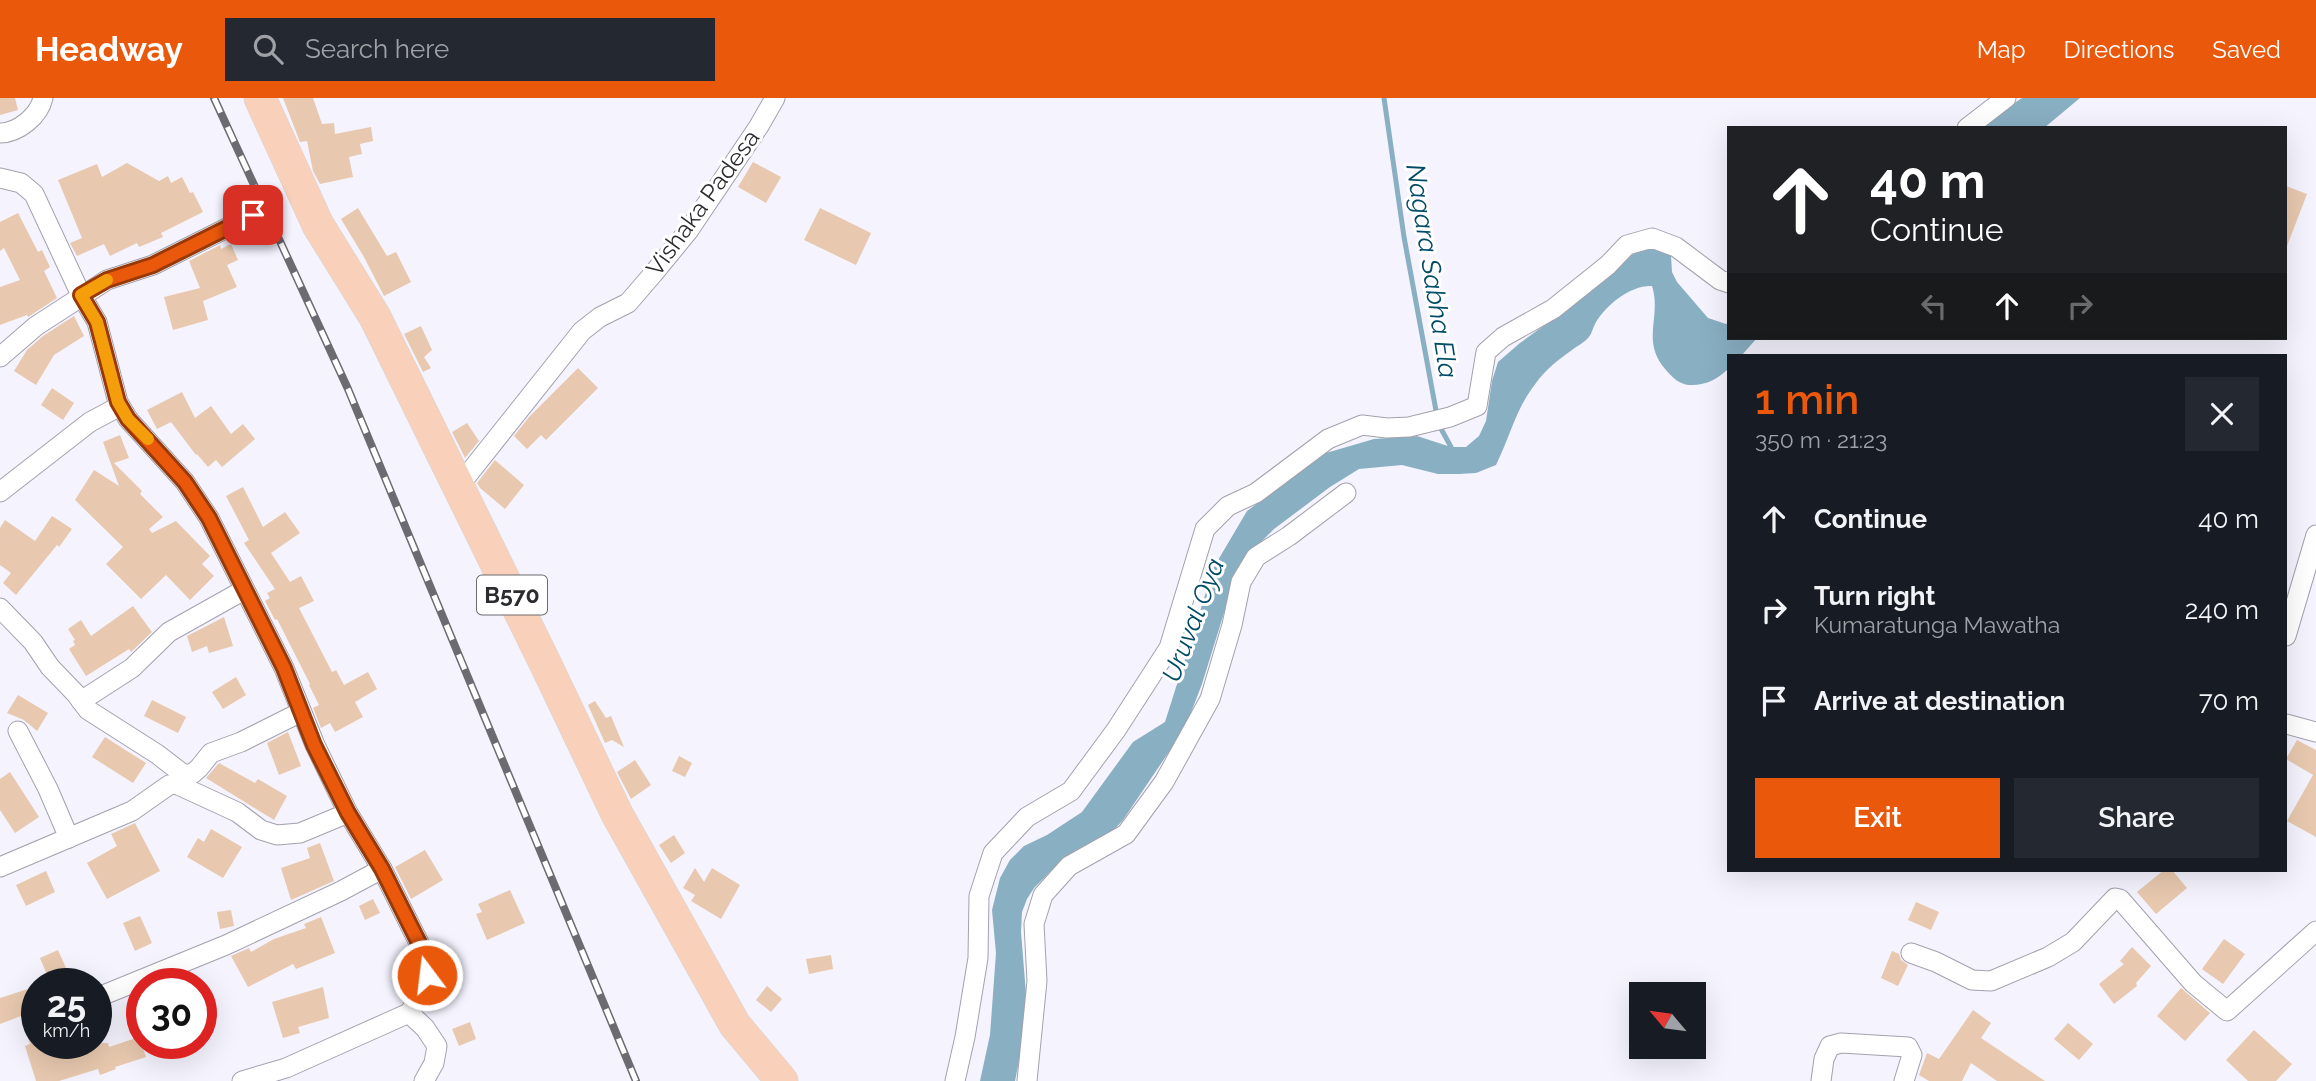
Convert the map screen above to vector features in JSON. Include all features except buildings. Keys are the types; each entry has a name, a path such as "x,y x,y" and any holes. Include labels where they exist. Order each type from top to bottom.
{"main road":[{"name":"B570","path":"260,98 318,225 375,317 617,814 735,1025 782,1081"}],"street":[{"path":"0,133 10,133 30,119 41,107 43,98"},
{"name":"Vishaka Padesa","path":"458,487 582,331 600,317 628,303 689,230 775,98"},
{"path":"1970,126 2006,98"},
{"path":"0,178 21,184 34,194 81,295 97,322 120,405 128,419 185,482 209,518 284,668 314,745 348,813 382,869 430,965 423,993 409,1013 286,1068 242,1081"},
{"path":"0,357 36,326 107,280 153,265 253,215"},
{"path":"955,1081 978,958 979,896 993,853 1027,817 1071,791 1116,730 1162,660 1169,648 1205,529 1228,506 1256,493 1328,439 1362,425 1398,428 1429,423 1476,406 1486,352 1503,337 1553,309 1608,265 1627,245 1653,238 1676,247 1720,280 1727,282"},
{"path":"0,492 90,422 120,405"},
{"path":"1027,1081 1037,981 1034,924 1043,895 1069,866 1126,834 1164,782 1210,699 1232,625 1241,582 1256,558 1346,493"},
{"path":"2287,633 2316,535"},
{"path":"82,701 132,668 169,632 244,590"},
{"path":"0,608 33,642 50,667 88,710 183,774 188,775 199,768 211,753 241,742 301,712"},
{"path":"2287,724 2316,732"},
{"path":"18,730 69,838"},
{"path":"0,867 132,811 169,785 176,784 237,812 261,830 277,835 300,833 348,813"},
{"path":"112,991 226,945 382,869"},
{"path":"1911,953 1972,980 1991,981 2048,957 2073,942 2115,898 2120,899 2193,983 2227,1011 2316,931"},
{"path":"409,1013 425,1028 437,1046 435,1063 424,1081"},
{"path":"1821,1081 1824,1059 1830,1046 1841,1043 1908,1047 1912,1055 1904,1081"}],"water":[{"path":"2022,98 2080,98 2046,126 1979,126"},
{"path":"1650,245 1664,247 1671,256 1672,272 1677,282 1708,318 1727,323 1727,340 1755,340 1743,354 1727,354 1727,370 1716,378 1700,384 1682,383 1666,370 1654,349 1655,308 1652,286 1628,292 1613,302 1601,315 1587,339 1557,361 1540,378 1523,402 1496,465 1476,473 1459,474 1438,474 1402,465 1359,469 1274,529 1252,551 1236,574 1202,684 1185,728 1123,820 1112,832 1062,860 1034,888 1027,899 1022,912 1021,932 1026,994 1021,1051 1015,1081 980,1081 990,1035 996,953 992,910 1000,878 1010,860 1024,846 1047,835 1082,812 1133,742 1165,722 1214,567 1247,511 1326,453 1374,439 1417,436 1451,447 1466,447 1479,436 1486,421 1498,362 1567,309 1629,256"}],"waterway":[{"name":"Nagara Sabha Ela","path":"1384,98 1404,237 1437,416"},
{"name":"Nagara Sabha Ela","path":"1439,425 1451,447"}],"railway":[{"path":"214,98 348,389 636,1081"}],"slow traffic":[{"path":"107,280 81,295 97,322 118,402 128,419 148,439"}],"route":[{"path":"253,215 153,265 107,280 81,295 97,322 118,402 128,419 185,482 209,518 284,668 314,745 348,813 382,869 430,965 427,975"}],"water label":[{"name":"Uruval Oya","path":"1193,620"}]}
